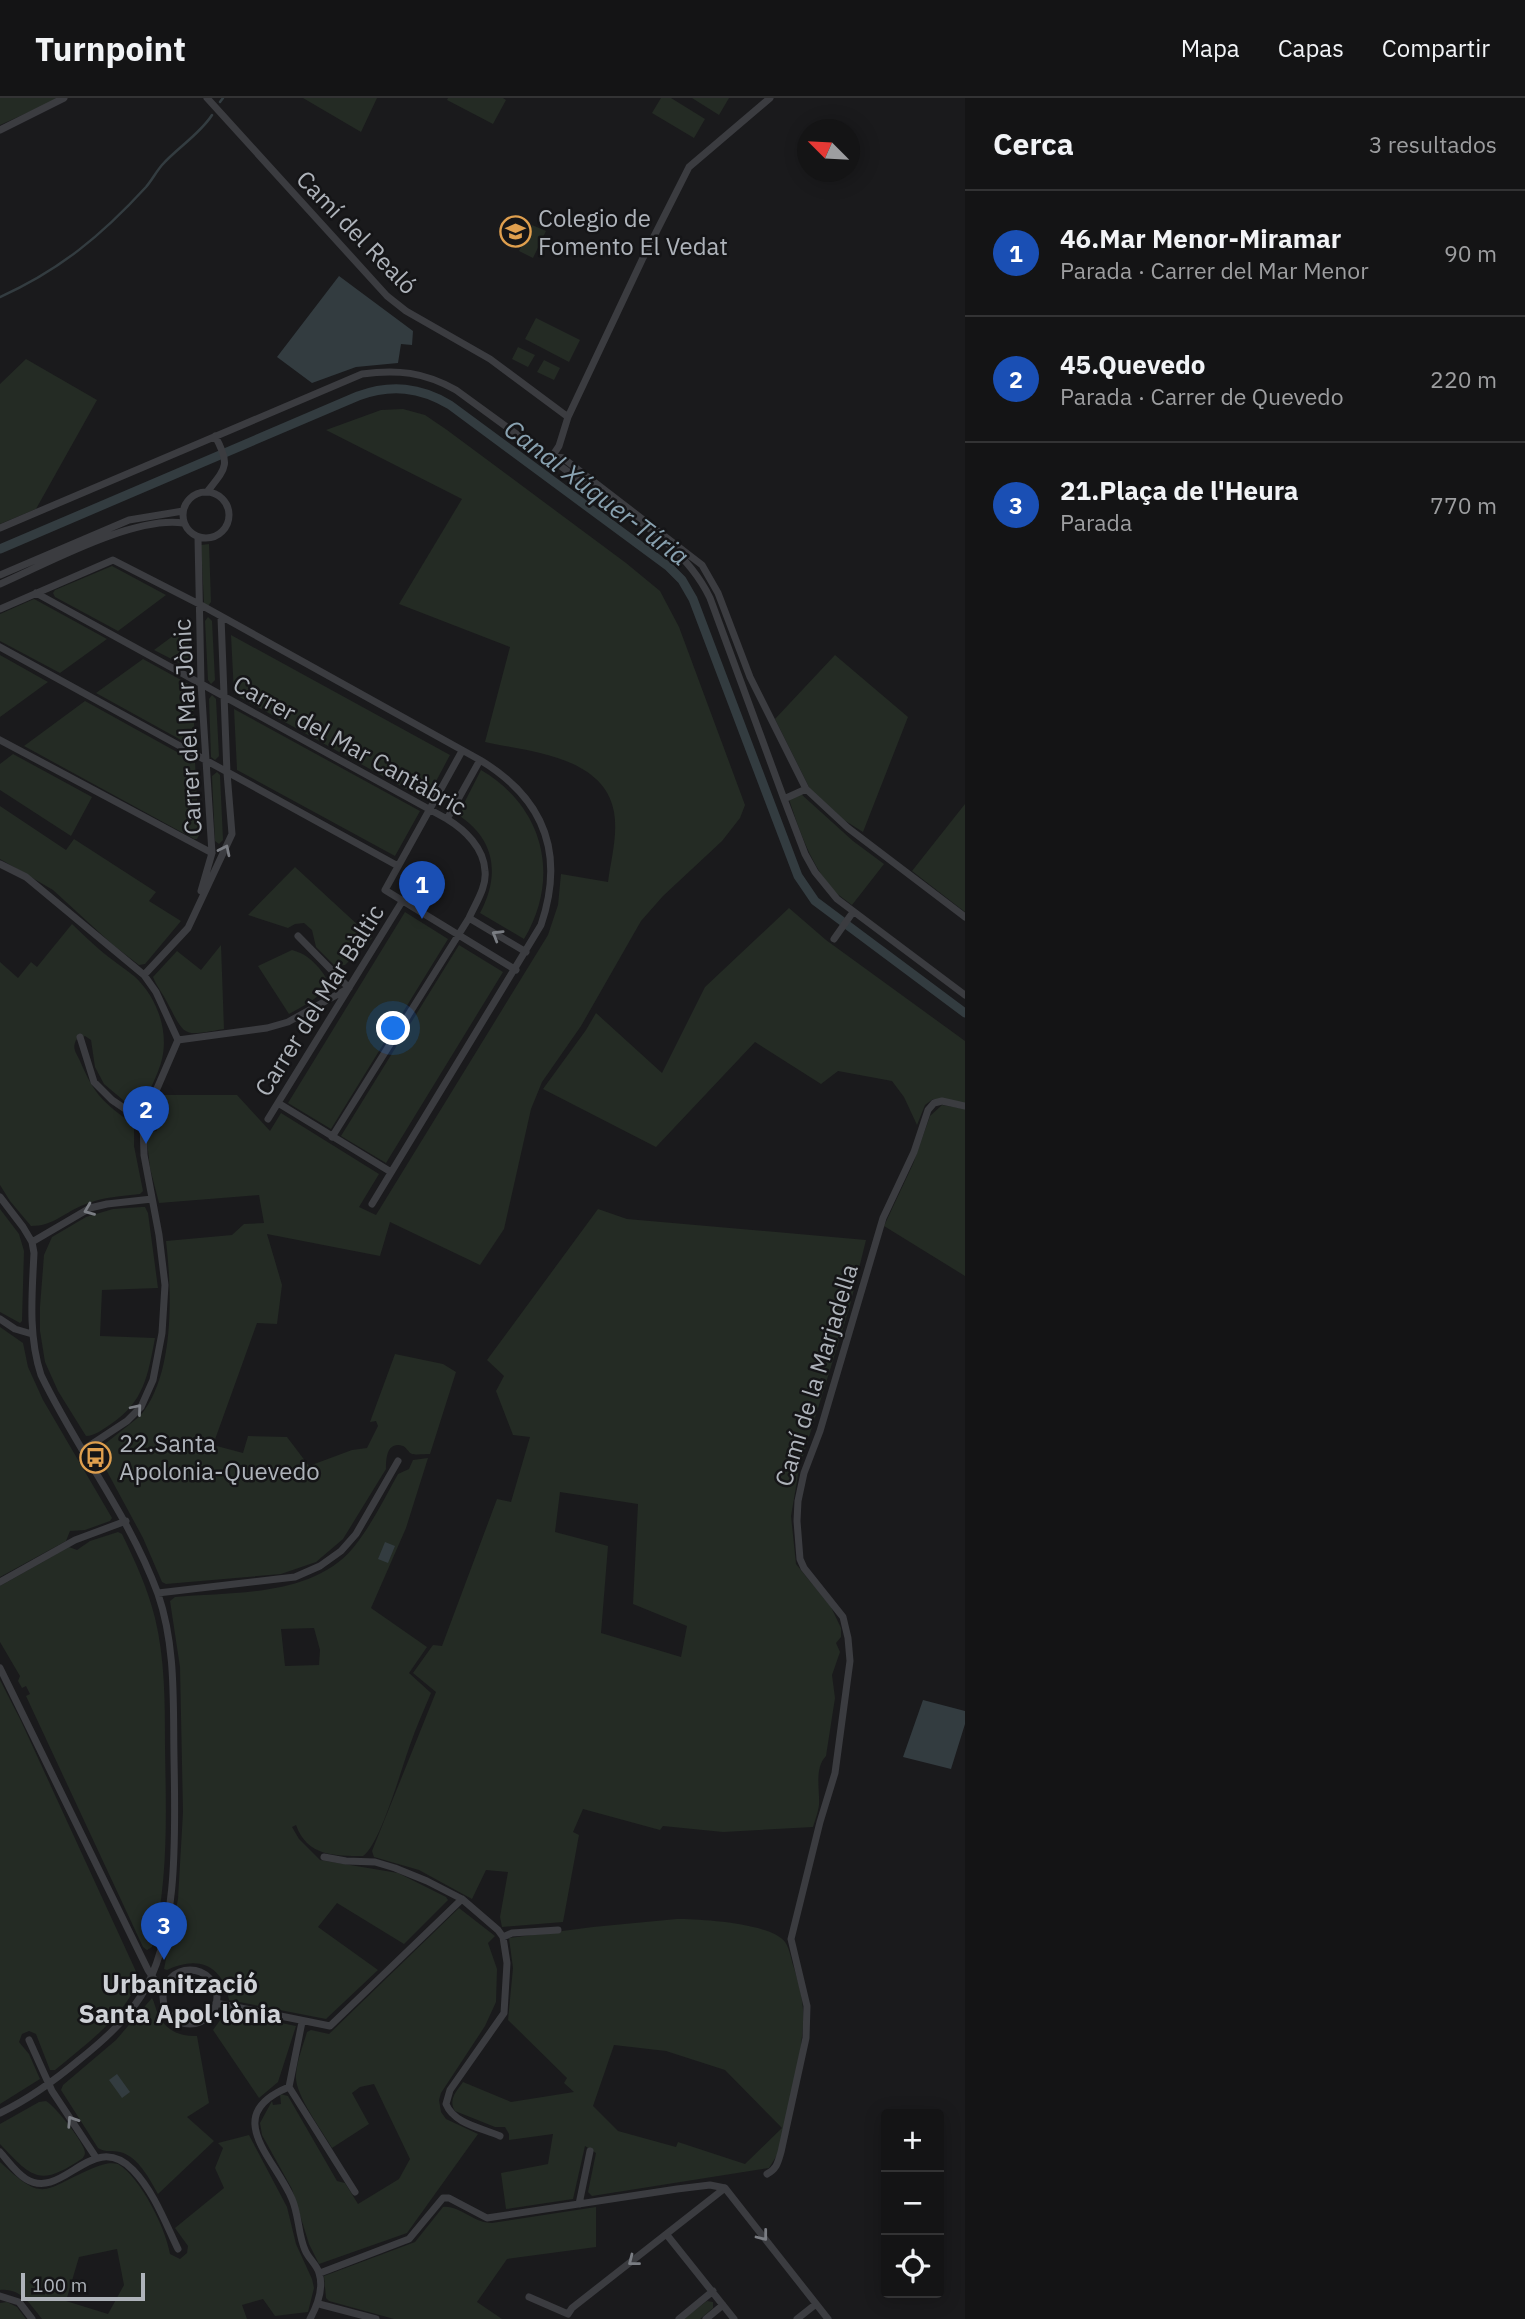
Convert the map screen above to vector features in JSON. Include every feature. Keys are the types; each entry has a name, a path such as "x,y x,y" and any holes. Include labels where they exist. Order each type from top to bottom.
{"street":[{"path":"0,130 64,98"},
{"name":"Camí del Realó","path":"207,98 387,296 405,311 490,359 568,417"},
{"path":"550,458 559,446 568,417 689,167 770,98"},
{"path":"0,528 217,439 362,374 406,371 439,381 456,390 681,554 695,571 710,598 805,854 815,872 837,899 965,995"},
{"path":"207,492 225,468 226,459 217,439"},
{"path":"559,446 564,458 702,565 718,593 746,667 806,789 848,828 965,917"},
{"path":"550,458 564,458"},
{"path":"207,492 222,498 227,504 229,520 221,534 214,538 198,538 192,535 183,523 183,511 194,495 207,492"},
{"path":"0,575 129,520 183,511"},
{"path":"0,584 131,528 183,523"},
{"name":"Carrer del Mar Jònic","path":"195,911 212,853 201,683 198,538"},
{"path":"0,609 113,560 201,605 480,760 501,774 528,801 546,835 552,866 550,892 541,925 372,1204"},
{"name":"Carrer del Mar Cantàbric","path":"36,593 447,819 466,831 476,846 485,871 482,891 469,918 332,1138"},
{"name":"Carrer del Mar Jònic","path":"144,975 188,928 233,834 227,773 221,617"},
{"path":"0,648 398,866"},
{"path":"737,671 746,667"},
{"path":"0,740 212,853"},
{"path":"462,751 385,890 516,970"},
{"path":"447,819 480,760"},
{"path":"784,799 806,789"},
{"path":"0,864 26,877 144,975 156,992 178,1040 142,1121 144,1155 165,1286 162,1333 153,1380 141,1407 127,1421 83,1450"},
{"name":"Carrer del Mar Bàltic","path":"268,1119 403,900"},
{"path":"834,939 853,912"},
{"path":"469,918 526,953"},
{"path":"178,1040 267,1028 288,1022 349,988 298,936"},
{"path":"80,1037 94,1082 112,1100 142,1121"},
{"name":"Camí de la Marjadella","path":"767,2174 774,2171 778,2165 806,2038 807,2006 790,1939 835,1773 849,1661 848,1638 843,1617 804,1568 800,1559 797,1501 883,1218 914,1152 928,1110 934,1103 942,1101 965,1107"},
{"path":"278,1103 391,1172"},
{"path":"0,1197 32,1242 32,1334 41,1375 126,1521 158,1594 169,1636 172,1663 174,1828 168,1913 152,1976 143,1993 104,2040 49,2085 0,2113"},
{"path":"32,1242 90,1208 152,1199"},
{"path":"0,1319 15,1329 32,1334"},
{"path":"158,1594 295,1577 320,1566 341,1551 356,1534 398,1461"},
{"path":"0,1581 75,1540 126,1521"},
{"path":"0,1668 125,1925 152,1976 164,1986"},
{"path":"324,1857 375,1862 395,1868 462,1899 503,1937 507,1963 504,2013 450,2090 446,2104 449,2112 458,2119 500,2136"},
{"path":"216,2003 330,2026 462,1899"},
{"path":"503,1937 512,1933 558,1930"},
{"path":"197,1970 210,1979 216,1990 216,2003 210,2016 202,2022 188,2025 174,2020 166,2011 163,2003 164,1986 176,1973 197,1970"},
{"path":"302,2022 289,2087 355,2192"},
{"path":"29,2040 49,2085 95,2157"},
{"path":"289,2087 274,2093 259,2108 254,2129 257,2142 291,2195 298,2214 304,2250 320,2273 318,2304 310,2319"},
{"path":"579,2204 590,2151"},
{"path":"0,2152 28,2180 48,2183 67,2175 95,2157 116,2159 131,2168 150,2191 178,2249"},
{"path":"320,2273 409,2239 443,2198 449,2198 487,2218 674,2189 722,2187"},
{"path":"528,2297 568,2317 572,2308 667,2235 722,2187"},
{"path":"722,2187 828,2319"},
{"path":"667,2235 734,2319"},
{"path":"679,2319 713,2291"},
{"path":"0,2296 19,2302 32,2319"},
{"path":"318,2304 376,2319"},
{"path":"797,2319 816,2304"},
{"path":"706,2319 723,2305"}],"shaded area":[{"path":"0,98 60,98 0,125"},
{"path":"303,98 377,98 361,132"},
{"path":"661,98 671,98 705,119 694,138 652,113"},
{"path":"692,98 729,98 719,115"},
{"path":"447,100 506,100 493,124"},
{"path":"532,225 546,231 533,258 519,251"},
{"path":"339,276 413,331 412,345 401,344 398,363 356,367 312,383 277,357"},
{"path":"536,318 580,340 569,362 525,339"},
{"path":"518,347 535,355 528,367 512,359"},
{"path":"26,359 97,400 36,509 0,524 0,384"},
{"path":"544,360 560,368 554,380 537,372"},
{"path":"403,409 425,415 447,430 660,591 679,627 745,805 740,818 722,841 663,896 641,921 581,1026 542,1082 531,1109 504,1229 480,1265 390,1222 380,1256 267,1234 282,1285 277,1324 257,1323 213,1445 243,1453 248,1436 287,1437 309,1466 352,1450 367,1448 378,1426 376,1421 370,1422 395,1354 443,1364 456,1372 430,1454 412,1454 398,1445 391,1448 386,1469 343,1539 316,1562 281,1574 166,1584 162,1582 143,1538 96,1451 140,1416 160,1379 170,1308 166,1241 232,1235 244,1224 264,1223 259,1195 159,1203 150,1168 146,1132 157,1131 157,1126 148,1126 161,1095 237,1095 270,1131 281,1113 379,1174 359,1207 376,1215 548,935 558,905 561,874 608,882 615,838 614,812 607,793 596,779 563,760 485,742 510,647 399,604 462,499 326,430 381,410"},
{"path":"209,544 211,602 208,606 204,603 201,545"},
{"path":"112,566 166,595 118,631 55,597 53,593"},
{"path":"34,599 107,639 60,673 0,641 0,614"},
{"path":"208,617 212,621 215,680 211,684 208,680 205,621"},
{"path":"189,624 189,668 154,650"},
{"path":"231,635 450,755 426,800 234,694"},
{"path":"0,655 48,682 0,717"},
{"path":"835,655 908,717 863,832 844,820 810,789 775,719"},
{"path":"143,659 192,686 193,744 190,745 96,693"},
{"path":"212,695 216,699 219,756 215,760 211,757 209,699"},
{"path":"85,701 195,762 199,835 197,839 24,746"},
{"path":"234,709 420,811 395,856 237,770"},
{"path":"13,754 92,797 71,836 0,790 0,764"},
{"path":"481,770 502,785 520,803 532,823 540,845 542,892 524,939 480,913 490,885 491,859 480,835 458,815"},
{"path":"217,772 220,775 223,840 219,844 215,841 212,776"},
{"path":"801,794 853,841 884,864 852,905 826,881 807,848 789,799"},
{"path":"965,804 965,912 912,871"},
{"path":"0,806 66,850 74,839 156,892 149,901 181,921 145,964 139,965 113,945 53,890 0,859"},
{"path":"295,867 372,938 345,965 335,966 316,947 312,930 304,923 288,928 248,915"},
{"path":"789,908 826,940 965,1041 965,1104 933,1099 925,1105 917,1125 904,1097 892,1081 838,1071 821,1084 755,1042 656,1147 543,1089 596,1013 662,1073 705,987"},
{"path":"405,912 448,939 331,1129 288,1103"},
{"path":"72,924 134,976 149,993 162,1025 164,1048 155,1078 141,1108 136,1111 104,1084 95,1067 91,1040 85,1036 76,1040 75,1051 96,1091 107,1104 134,1125 134,1146 143,1191 140,1194 92,1202 53,1221 31,1226 0,1185 0,962 18,978 31,962 37,967"},
{"path":"221,945 224,1029 187,1032 178,1022 153,977 177,951 201,970"},
{"path":"459,945 503,972 386,1163 341,1136"},
{"path":"292,950 313,962 327,983 317,997 289,1014 258,966"},
{"path":"942,1105 965,1109 965,1276 884,1226 913,1164 930,1116"},
{"path":"145,1207 158,1288 102,1290 100,1336 155,1338 150,1364 143,1387 131,1406 102,1430 86,1436 58,1391 45,1362 40,1331 44,1255 52,1237 86,1217 113,1209"},
{"path":"0,1209 19,1234 24,1251 20,1323 0,1312"},
{"path":"598,1209 627,1219 866,1240 849,1309 799,1469 791,1516 796,1564 831,1607 841,1628 841,1637 836,1643 840,1652 832,1675 835,1698 826,1756 820,1767 819,1805 813,1827 723,1832 663,1826 660,1830 583,1809 573,1832 579,1835 563,1922 502,1927 500,1917 508,1872 486,1870 472,1899 419,1870 374,1857 372,1851 436,1692 413,1673 433,1645 442,1646 497,1499 511,1502 530,1437 513,1435 496,1391 504,1376 487,1360","holes":["560,1492 638,1504 633,1604 687,1626 681,1657 601,1633 608,1546 555,1532"]},
{"path":"0,1327 23,1343 28,1367 43,1400 112,1518 85,1530 70,1531 66,1541 0,1577"},
{"path":"428,1458 406,1528 371,1608 427,1647 409,1673 431,1693 412,1738 383,1822 370,1849 363,1856 323,1852 307,1843 296,1825 292,1827 299,1839 320,1860 398,1873 448,1900 404,1944 337,1903 318,1927 378,1970 326,2019 229,2000 221,1978 207,1966 189,1963 164,1969 178,1899 183,1812 180,1667 170,1601 175,1597 270,1589 316,1576 336,1564 353,1548 398,1474 409,1469 413,1460","holes":["314,1628 320,1650 319,1665 285,1666 281,1629"]},
{"path":"118,1532 122,1534 132,1554 152,1607 161,1649 164,1681 164,1872 152,1947 147,1950 143,1947 26,1696 30,1694 26,1686 22,1688 18,1681 20,1676 0,1642 0,1586 69,1547 77,1550 90,1541"},
{"path":"385,1542 395,1546 388,1563 378,1559"},
{"path":"0,1680 139,1978 133,1992 114,2017 92,2040 55,2070 50,2070 36,2034 29,2031 22,2034 19,2042 29,2054 40,2079 0,2104"},
{"path":"923,1700 965,1711 965,1724 951,1769 903,1757"},
{"path":"459,1908 495,1936 488,1943 497,1969 496,2002 485,2026 439,2100 441,2112 446,2119 478,2134 407,2233 319,2264 309,2244 292,2189 262,2135 260,2123 272,2101 273,2105 281,2104 280,2094 288,2096 337,2181 345,2183 358,2204 399,2179 410,2159 374,2084 360,2087 352,2093 369,2124 332,2148 299,2092 296,2075 298,2064 307,2032 311,2030 329,2034"},
{"path":"677,1919 702,1920 751,1926 765,1930 785,1942 801,1993 803,2027 779,2152 769,2168 592,2196 588,2192 596,2153 585,2146 573,2199 506,2209 501,2173 548,2164 553,2134 509,2140 505,2127 495,2127 455,2111 453,2100 463,2082 511,2102 574,2092 564,2083 567,2078 508,2020 513,1968 509,1938","holes":["614,2045 666,2051 725,2070 782,2128 745,2164 678,2142 676,2147 618,2131 593,2106"]},
{"path":"152,1998 161,2020 169,2028 179,2034 197,2036 209,2103 187,2117 214,2141 158,2194 143,2169 132,2158 120,2152 98,2148 61,2090 63,2085 116,2040"},
{"path":"226,2012 296,2026 278,2082 259,2098 213,2030"},
{"path":"117,2074 130,2092 122,2098 109,2080"},
{"path":"46,2101 69,2125 85,2153 83,2158 47,2176 29,2171 0,2144 0,2124 39,2102"},
{"path":"249,2135 287,2207 296,2244 312,2279 314,2288 308,2312 275,2316 263,2299 242,2305 247,2319 42,2319 19,2294 0,2290 0,2162 26,2184 44,2189 101,2165 118,2164 144,2192 158,2218 170,2254 180,2259 187,2253 188,2246 175,2228 224,2188 215,2168 223,2148 218,2143","holes":["117,2249 124,2285 108,2314 66,2301 79,2257"]},
{"path":"443,2207 492,2223 596,2207 596,2247 507,2259 477,2302 502,2319 394,2319 326,2298 324,2276 415,2242"},
{"path":"707,2301 713,2302 713,2308 700,2319 683,2319"},
{"path":"7,2302 17,2307 26,2319 0,2319 0,2303"}],"waterway":[{"path":"220,102 223,98"},
{"path":"0,297 61,263 96,236 130,204 162,165 212,115"},
{"name":"Canal Xúquer-Túria","path":"0,549 358,396 382,390 405,389 439,399 669,567 682,580 693,599 798,876 815,901 965,1013"}],"place":[{"name":"Colegio de Fomento El Vedat","path":"515,232"},
{"name":"46.Mar Menor-Miramar","path":"422,919"},
{"name":"45.Quevedo","path":"146,1144"},
{"name":"22.Santa Apolonia-Quevedo","path":"96,1457"},
{"name":"21.Plaça de l'Heura","path":"164,1960"}],"district":[{"name":"Urbanització Santa Apol·lònia","path":"180,1998"}]}
